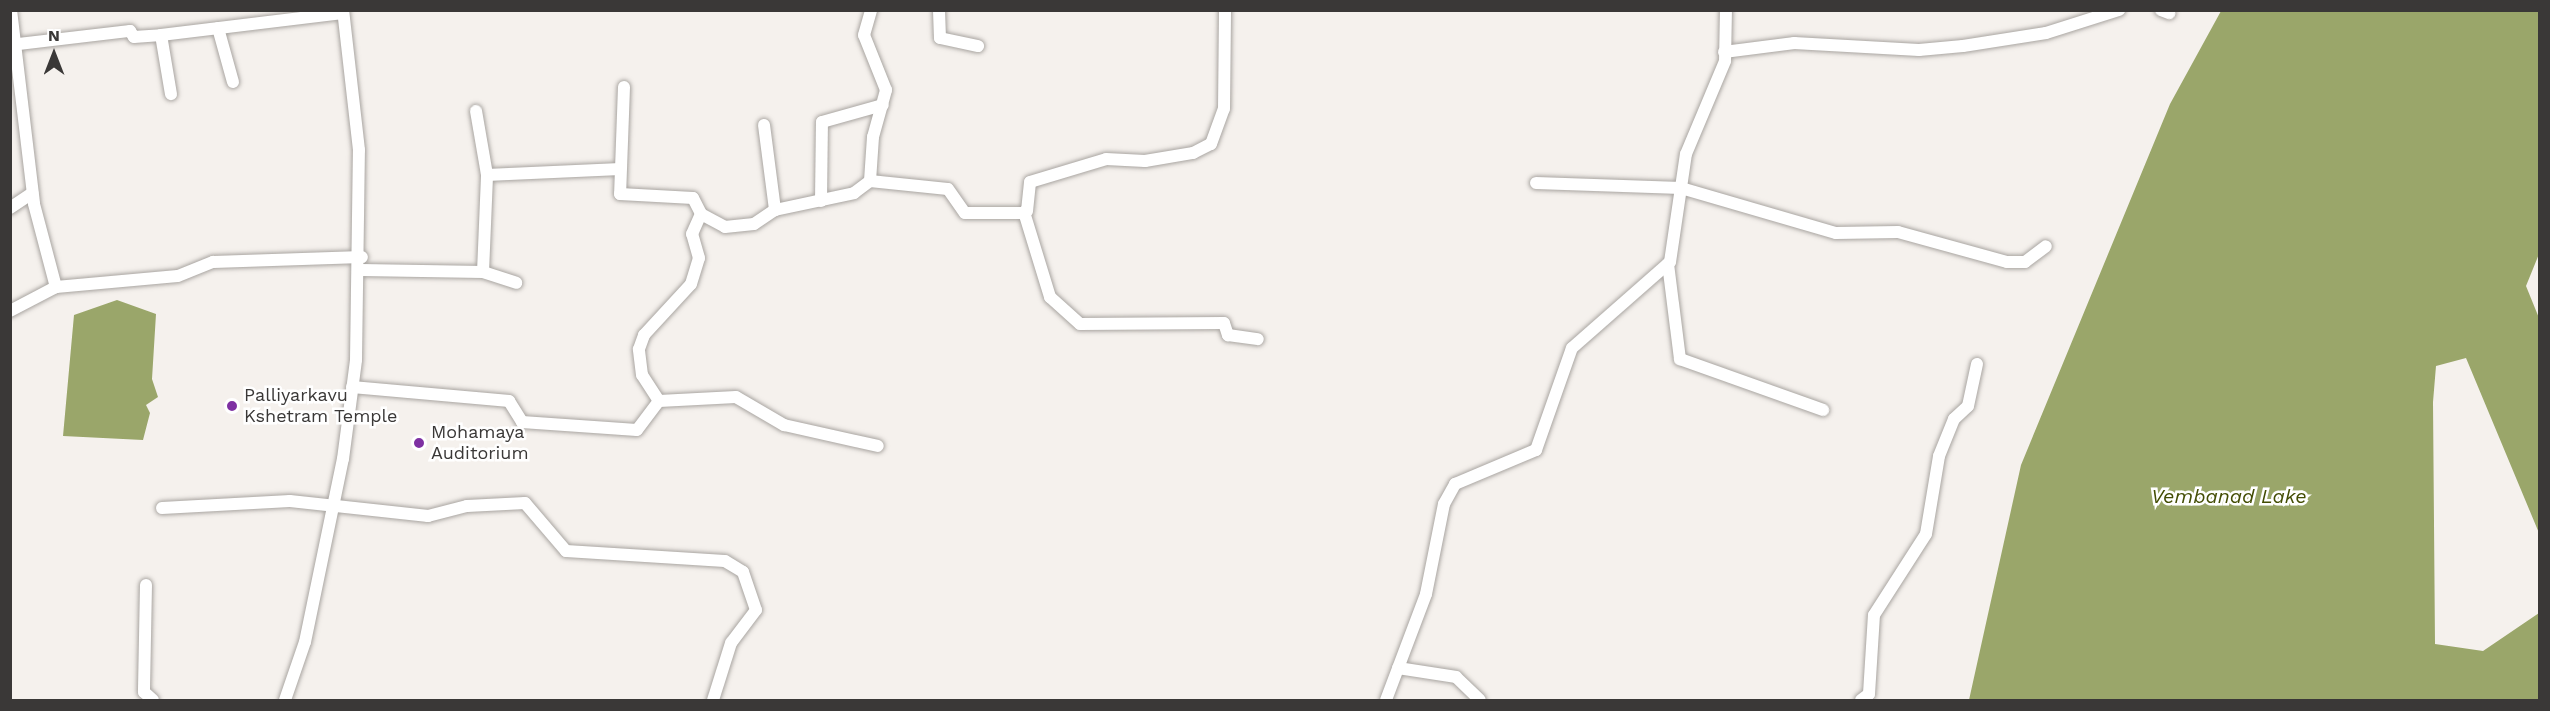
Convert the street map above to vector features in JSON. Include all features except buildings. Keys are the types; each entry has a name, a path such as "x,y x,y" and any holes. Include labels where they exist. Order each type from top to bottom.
{"street":[{"path":"11,10 13,44 32,193 56,287"},
{"path":"870,181 873,137 883,105 884,76 864,35 871,10"},
{"path":"939,10 940,38 978,46"},
{"path":"1225,10 1224,109 1211,144 1173,157 1106,159 1030,182 1024,212 1050,297 1080,324 1224,323 1228,335 1258,339"},
{"path":"1726,10 1724,52 1686,154 1668,264 1680,359 1823,410"},
{"path":"1724,52 1794,43 1919,50 1963,46 2046,33 2119,10"},
{"path":"13,44 130,31 134,37 161,35 343,12 359,150 362,257 352,387 305,642 285,700"},
{"path":"218,28 233,82"},
{"path":"161,35 171,94"},
{"path":"624,87 620,194 693,198 701,214 725,227 754,224 775,210 854,192 870,181 948,189 965,213 1024,212"},
{"path":"821,201 822,122 883,105"},
{"path":"476,111 487,175 483,272"},
{"path":"764,125 775,210"},
{"path":"487,175 620,169"},
{"path":"1536,183 1681,189 1836,233 1898,232 2007,262 2025,262 2046,246"},
{"path":"10,208 32,193"},
{"path":"659,401 642,375 639,349 644,335 691,284 699,258 692,234 701,214"},
{"path":"10,311 56,287 178,276 213,262 362,257"},
{"path":"1386,700 1425,594 1444,504 1455,484 1536,450 1572,348 1668,264"},
{"path":"361,270 483,272 516,283"},
{"path":"1867,698 1874,615 1926,534 1939,456 1954,419 1968,406 1977,364"},
{"path":"352,387 509,401 522,422 637,430 659,401 736,397 784,424 879,446"},
{"path":"162,508 290,501 331,508 428,516 467,506 525,503 566,551 725,561 743,572 756,610 730,643 713,700"},
{"path":"146,585 144,692 153,700"},
{"path":"1398,668 1456,677 1480,700"}],"water":[{"name":"Vembanad Lake","path":"2221,11 2539,11 2539,254 2526,286 2539,318 2539,533 2466,358 2436,366 2433,402 2435,644 2483,651 2539,613 2539,700 1969,700 2021,465 2170,104"},
{"path":"117,300 156,314 152,379 158,397 146,405 150,413 143,440 63,436 74,315"}],"place":[{"name":"Palliyarkavu Kshetram Temple","path":"232,406"},
{"name":"Mohamaya Auditorium","path":"419,443"}]}
